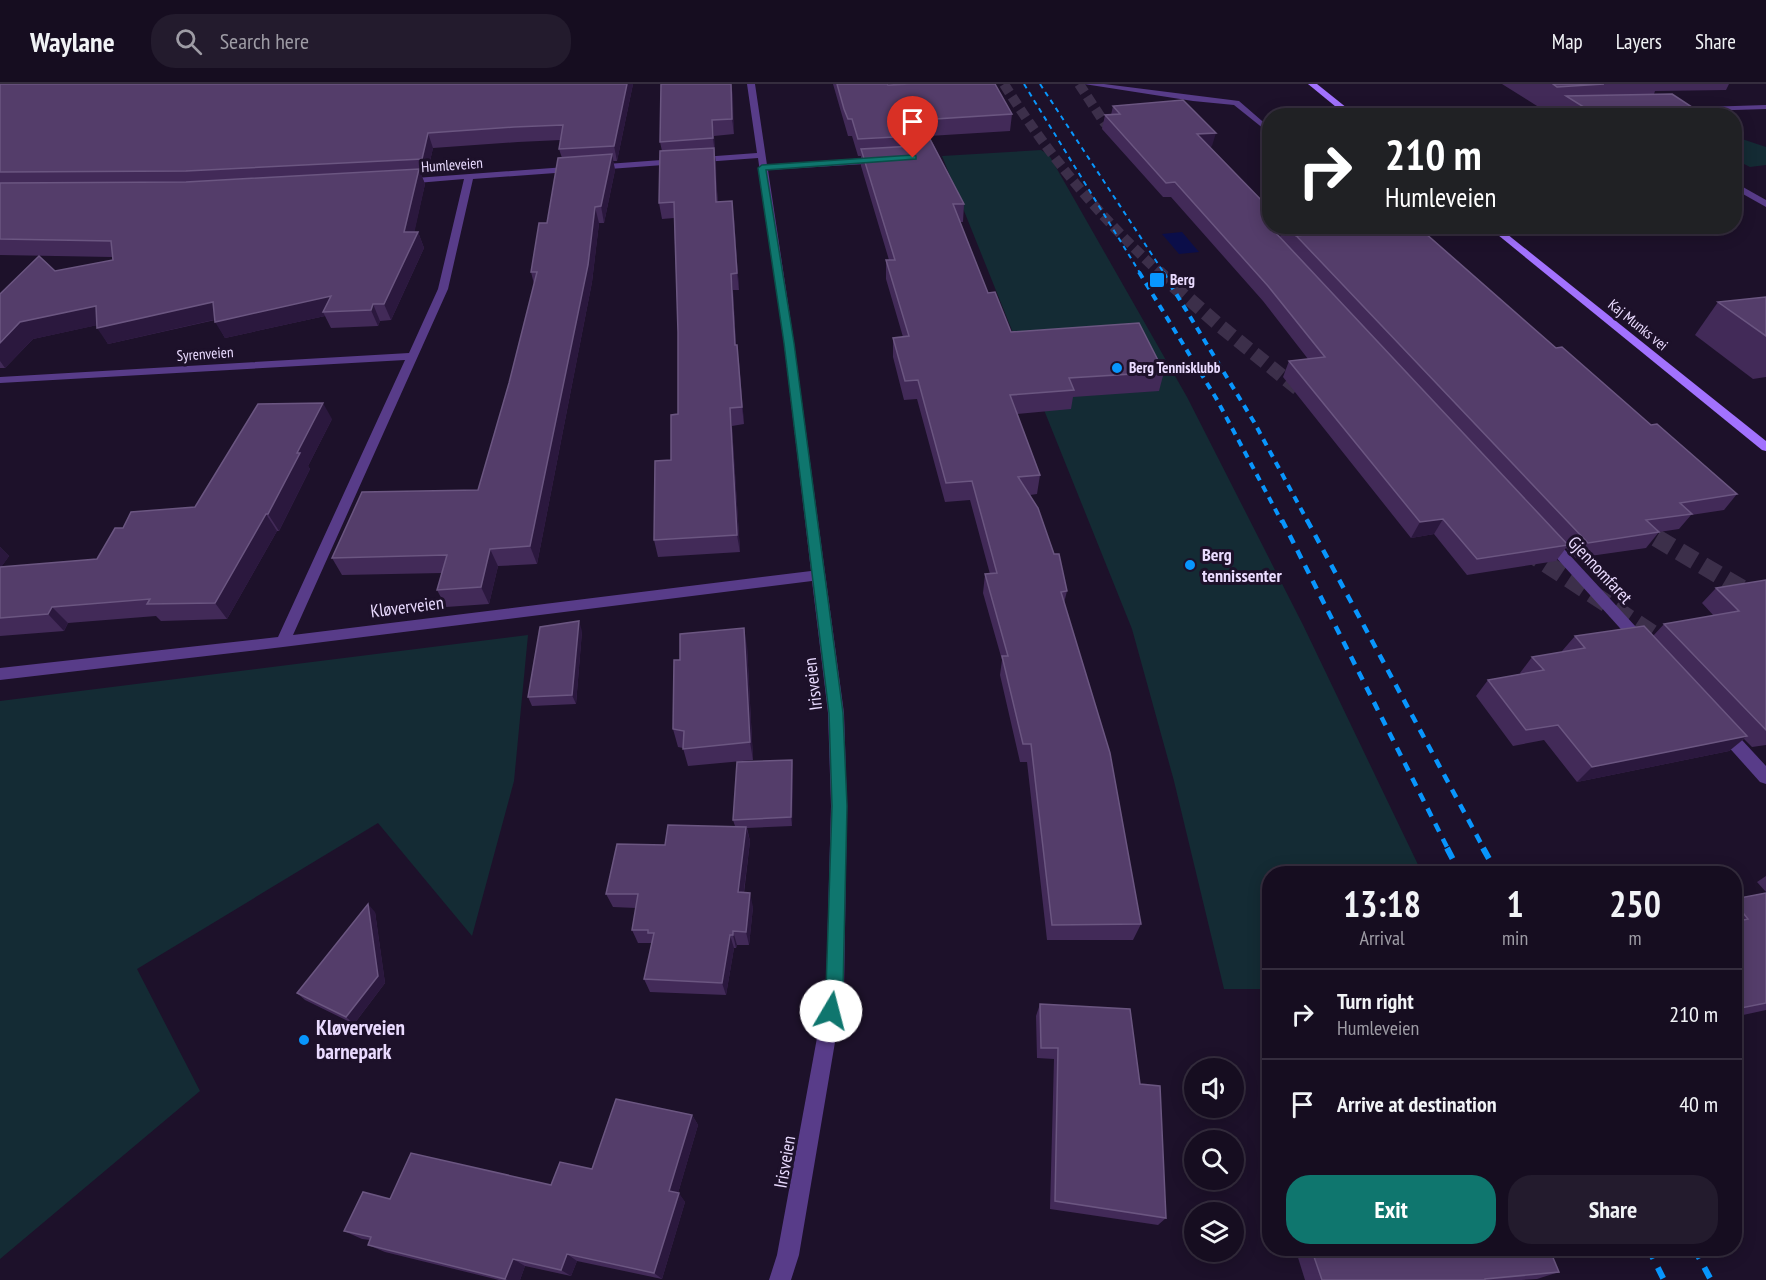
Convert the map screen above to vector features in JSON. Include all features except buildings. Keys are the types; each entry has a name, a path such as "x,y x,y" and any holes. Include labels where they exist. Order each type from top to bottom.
{"main road":[{"path":"1312,84 1343,108"},
{"name":"Kaj Munks vei","path":"1501,234 1766,447"}],"street":[{"name":"Irisveien","path":"751,84 786,322 819,575 837,725 839,806 835,989 788,1256 780,1280"},
{"path":"1088,84 1236,103 1262,125"},
{"path":"1739,108 1766,107"},
{"name":"Humleveien","path":"392,182 761,161 890,159"},
{"path":"283,642 442,289 469,177"},
{"path":"1742,190 1766,204"},
{"name":"Syrenveien","path":"0,380 106,376 412,356"},
{"name":"Gjennomfaret","path":"1541,532 1653,654"},
{"name":"Kløverveien","path":"0,674 283,642 819,575"},
{"path":"1718,724 1766,777"}],"shaded area":[{"path":"1742,139 1766,147 1766,165 1750,167 1742,163"},
{"name":"Berg tennissenter","path":"1041,150 1049,155 1187,397 1303,625 1419,866 1262,866 1262,989 1224,989 1174,781 1132,629 942,156"},
{"path":"1182,232 1199,252 1179,254 1162,234"},
{"path":"528,635 514,781 472,936 378,823 137,969 200,1091 0,1259 0,701"}],"tunnel":[{"path":"1004,84 1038,135 1076,184 1095,207 1160,273"},
{"path":"1079,84 1104,122 1119,138"},
{"path":"1158,272 1303,393"},
{"path":"1633,524 1766,603"},
{"path":"1524,549 1674,648"}],"railway":[{"path":"1024,84 1140,273"},
{"path":"1040,84 1164,273"},
{"path":"1139,272 1216,398 1282,522"},
{"path":"1163,272 1254,422 1308,522"},
{"path":"1282,520 1448,849"},
{"path":"1307,520 1484,849"},
{"path":"1447,848 1456,866"},
{"path":"1483,848 1493,866"},
{"path":"1652,1256 1664,1280"},
{"path":"1698,1256 1711,1280"}],"place":[{"name":"Berg","path":"1157,280"},
{"name":"Berg Tennisklubb","path":"1117,368"},
{"name":"Berg tennissenter","path":"1190,565"},
{"name":"Kløverveien barnepark","path":"304,1040"}],"route":[{"path":"831,1011 835,989 839,806 836,713 789,343 762,168 913,158"}]}
